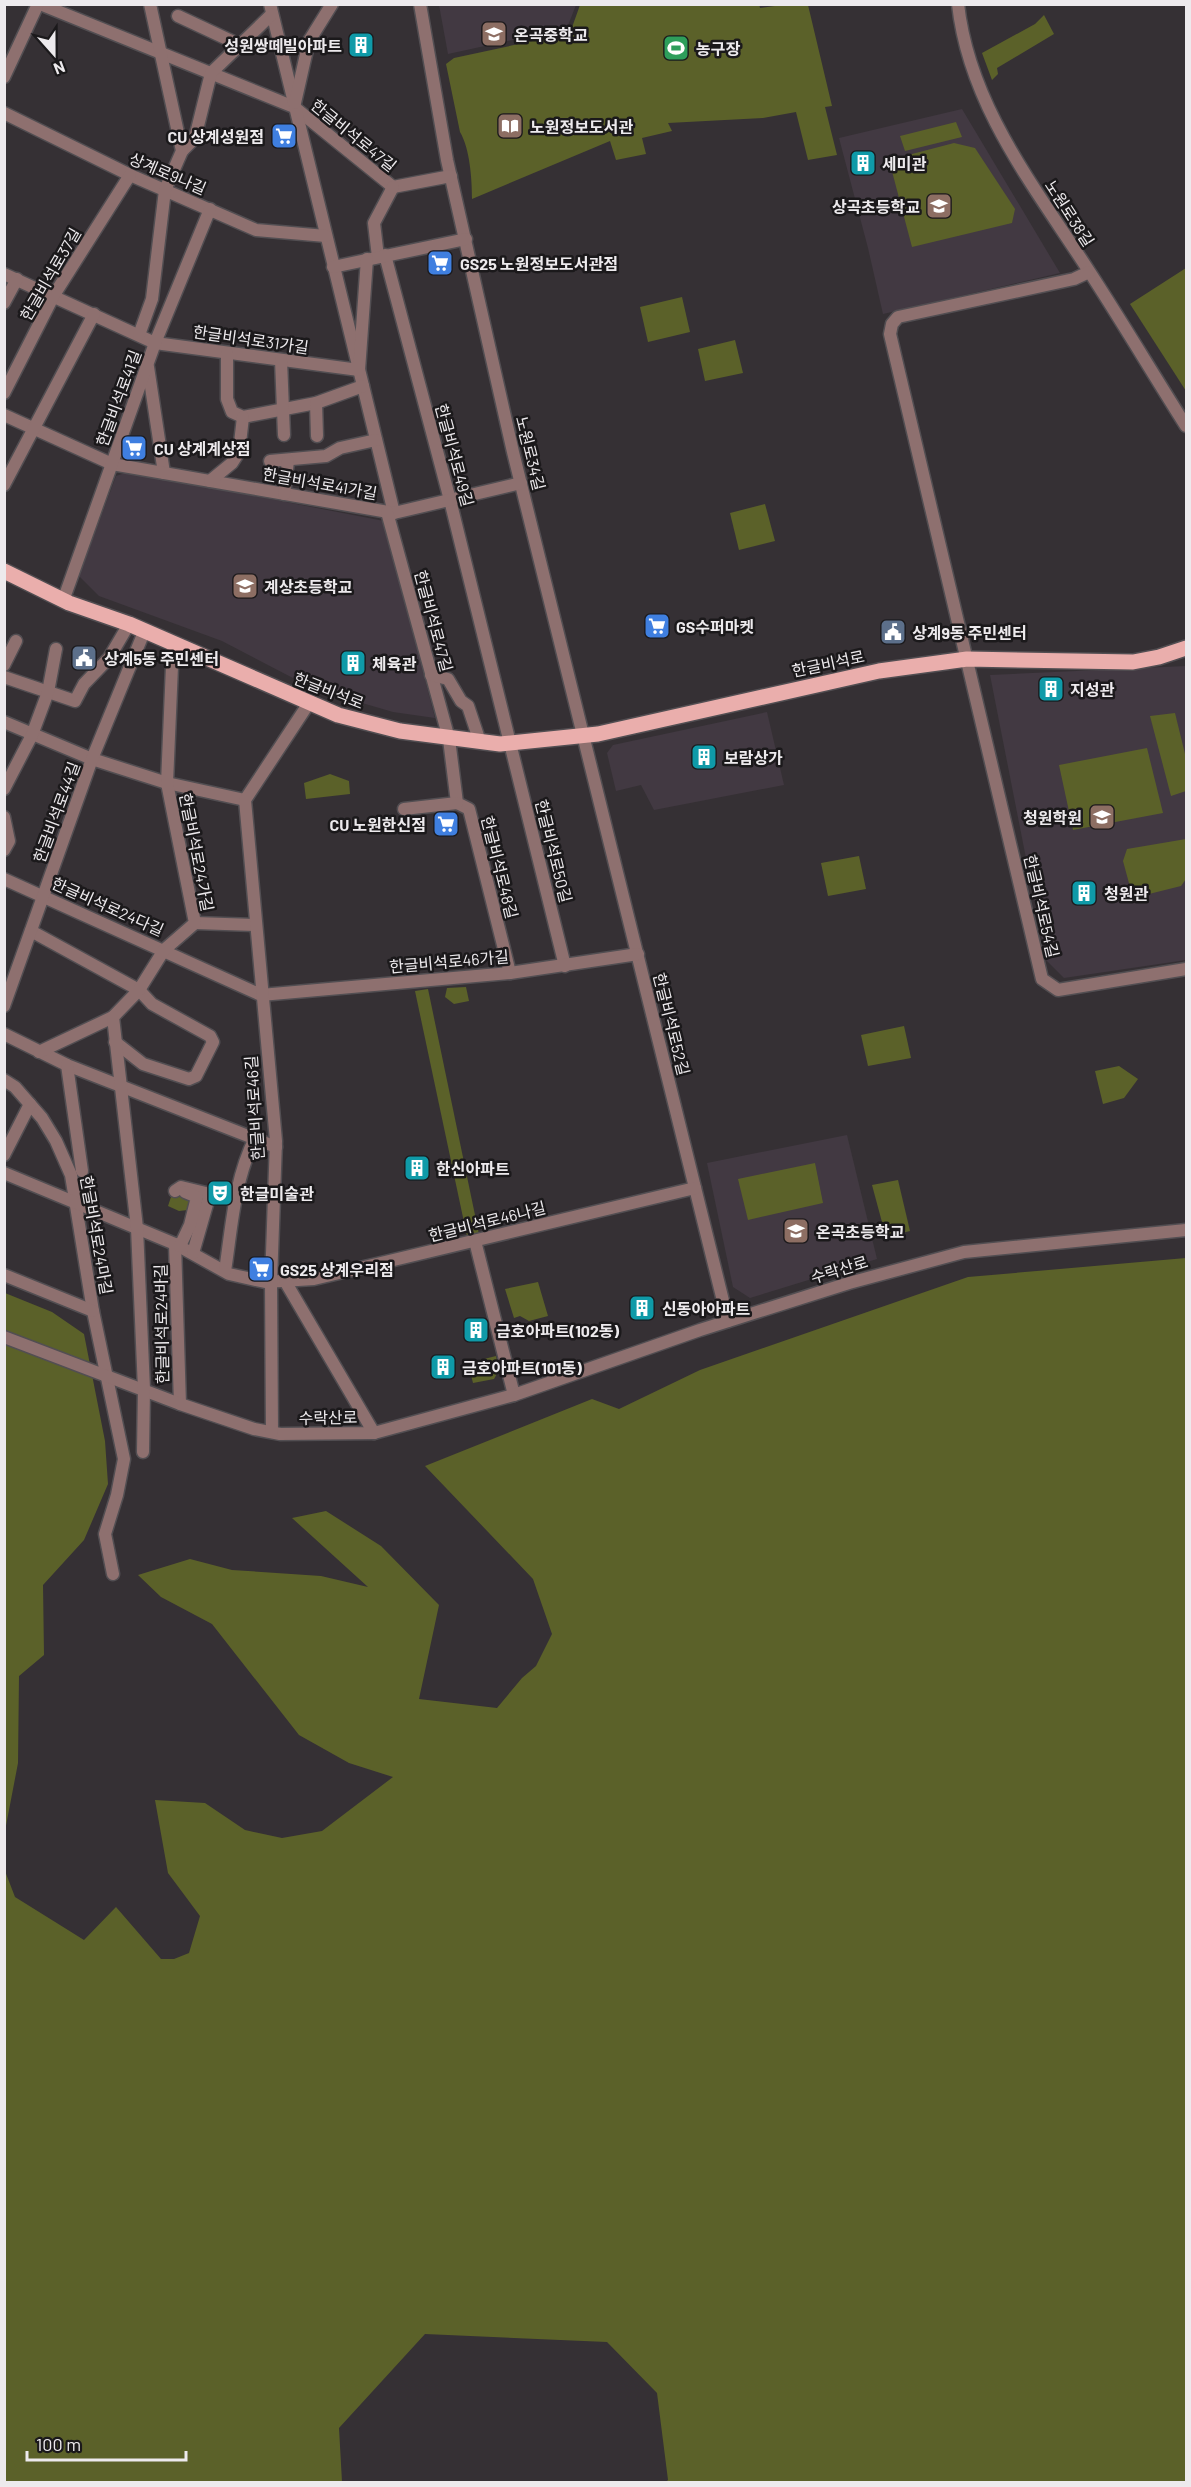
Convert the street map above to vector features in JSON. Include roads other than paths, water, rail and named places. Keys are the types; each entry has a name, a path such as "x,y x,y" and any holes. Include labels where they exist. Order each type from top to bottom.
{"main road":[{"name":"한글비석로","path":"4,571 63,601 129,624 338,715 383,728 480,742 510,743 583,736 879,671 967,659 1133,662 1159,657 1186,648"}],"street":[{"path":"4,77 39,4 294,107"},
{"path":"150,4 182,151"},
{"name":"한글비석로47길","path":"294,107 309,41 332,4"},
{"name":"노원로34길","path":"420,4 451,176 521,483 583,736"},
{"name":"노원로38길","path":"958,4 972,64 997,128 1186,426"},
{"path":"139,335 152,299 165,190 182,151 195,138 211,74 271,9"},
{"name":"한글비석로47길","path":"271,9 376,440 391,512 449,739"},
{"path":"178,16 240,45"},
{"name":"한글비석로47길","path":"294,107 393,187 374,223 377,257 359,370"},
{"name":"상계로9나길","path":"4,113 130,175 256,230 326,236"},
{"name":"한글비석로37길","path":"4,393 54,295 130,175"},
{"path":"393,187 451,176"},
{"name":"한글비석로41길","path":"63,601 155,343 210,209"},
{"path":"333,267 466,239"},
{"name":"한글비석로49길","path":"377,257 450,500 510,743"},
{"name":"한글비석로54길","path":"1089,272 1074,279 898,317 892,324 890,334 1042,979 1058,990 1186,969"},
{"name":"한글비석로31가길","path":"4,274 155,343 359,370"},
{"path":"4,303 17,279"},
{"path":"152,299 170,306"},
{"path":"4,485 94,314"},
{"path":"227,352 227,399 232,412 243,417 316,403 363,386"},
{"path":"281,360 284,435"},
{"path":"148,365 164,473"},
{"path":"316,403 317,436"},
{"path":"210,481 232,463 239,452 243,417"},
{"path":"6,419 34,428"},
{"name":"한글비석로41가길","path":"34,428 112,464 391,512 521,483"},
{"path":"270,461 326,456 340,448 376,440"},
{"path":"284,494 288,460"},
{"path":"4,677 75,700 84,684 109,658 129,624"},
{"name":"한글비석로44길","path":"4,1006 92,759 144,632"},
{"path":"4,665 16,641"},
{"path":"167,783 173,643"},
{"path":"4,789 32,735 48,692 56,649"},
{"path":"431,675 448,679 461,700 468,706 480,742"},
{"path":"245,800 309,703"},
{"name":"한글비석로24가길","path":"4,722 92,759 167,783 245,800"},
{"name":"한글비석로52길","path":"583,736 728,1321"},
{"name":"한글비석로48길","path":"449,739 457,803 469,809 510,973"},
{"name":"한글비석로50길","path":"510,743 565,966"},
{"name":"한글비석로24가길","path":"164,950 195,923 167,783"},
{"name":"한글비석로46길","path":"245,800 276,1147 271,1282 272,1432"},
{"path":"404,809 457,803"},
{"path":"4,817 9,841 4,850"},
{"name":"한글비석로24다길","path":"4,879 261,994"},
{"path":"195,923 255,925"},
{"path":"31,931 139,990 152,1004 210,1036 213,1042 200,1070 196,1076 189,1079 153,1068 135,1059 115,1042"},
{"name":"한글비석로24다길","path":"113,1017 139,990 164,950"},
{"name":"한글비석로46가길","path":"261,994 510,973 638,954"},
{"path":"39,1052 113,1017 137,1228"},
{"path":"4,1034 67,1065 276,1147"},
{"path":"67,1065 81,1171"},
{"name":"한글비석로24마길","path":"4,1080 15,1087 30,1104 56,1141 71,1175 93,1311 124,1459 117,1495 105,1534 113,1574"},
{"path":"4,1155 30,1104"},
{"path":"225,1272 232,1209 240,1173 255,1138"},
{"name":"한글비석로24바길","path":"4,1173 177,1245 225,1272 271,1282"},
{"path":"177,1245 190,1225 197,1197 190,1193 175,1191 181,1187 210,1194 193,1253"},
{"name":"한글비석로46나길","path":"271,1282 314,1279 696,1188"},
{"name":"한글비석로24바길","path":"137,1228 144,1389"},
{"name":"수락산로","path":"4,1337 180,1404 254,1429 272,1432 374,1432 419,1422 514,1395 849,1282 964,1252 1186,1230"},
{"path":"475,1241 514,1395"},
{"name":"한글비석로24바길","path":"177,1245 180,1404"},
{"name":"한글비석로24마길","path":"4,1275 93,1311"},
{"path":"285,1281 374,1432"},
{"path":"143,1452 144,1389"}],"place":[{"name":"온곡중학교","path":"494,34"},
{"name":"성원쌍떼빌아파트","path":"361,45"},
{"name":"농구장","path":"676,48"},
{"name":"노원정보도서관","path":"510,126"},
{"name":"CU 상계성원점","path":"284,136"},
{"name":"세미관","path":"863,163"},
{"name":"상곡초등학교","path":"939,206"},
{"name":"GS25 노원정보도서관점","path":"440,263"},
{"name":"CU 상계계상점","path":"134,448"},
{"name":"계상초등학교","path":"245,586"},
{"name":"GS수퍼마켓","path":"657,626"},
{"name":"상계9동 주민센터","path":"893,632"},
{"name":"상계5동 주민센터","path":"84,658"},
{"name":"체육관","path":"353,663"},
{"name":"지성관","path":"1051,689"},
{"name":"보람상가","path":"704,757"},
{"name":"청원학원","path":"1102,817"},
{"name":"CU 노원한신점","path":"446,824"},
{"name":"청원관","path":"1084,893"},
{"name":"한신아파트","path":"417,1168"},
{"name":"한글미술관","path":"220,1193"},
{"name":"온곡초등학교","path":"796,1231"},
{"name":"GS25 상계우리점","path":"261,1269"},
{"name":"신동아아파트","path":"642,1308"},
{"name":"금호아파트(102동)","path":"476,1330"},
{"name":"금호아파트(101동)","path":"443,1367"}]}
